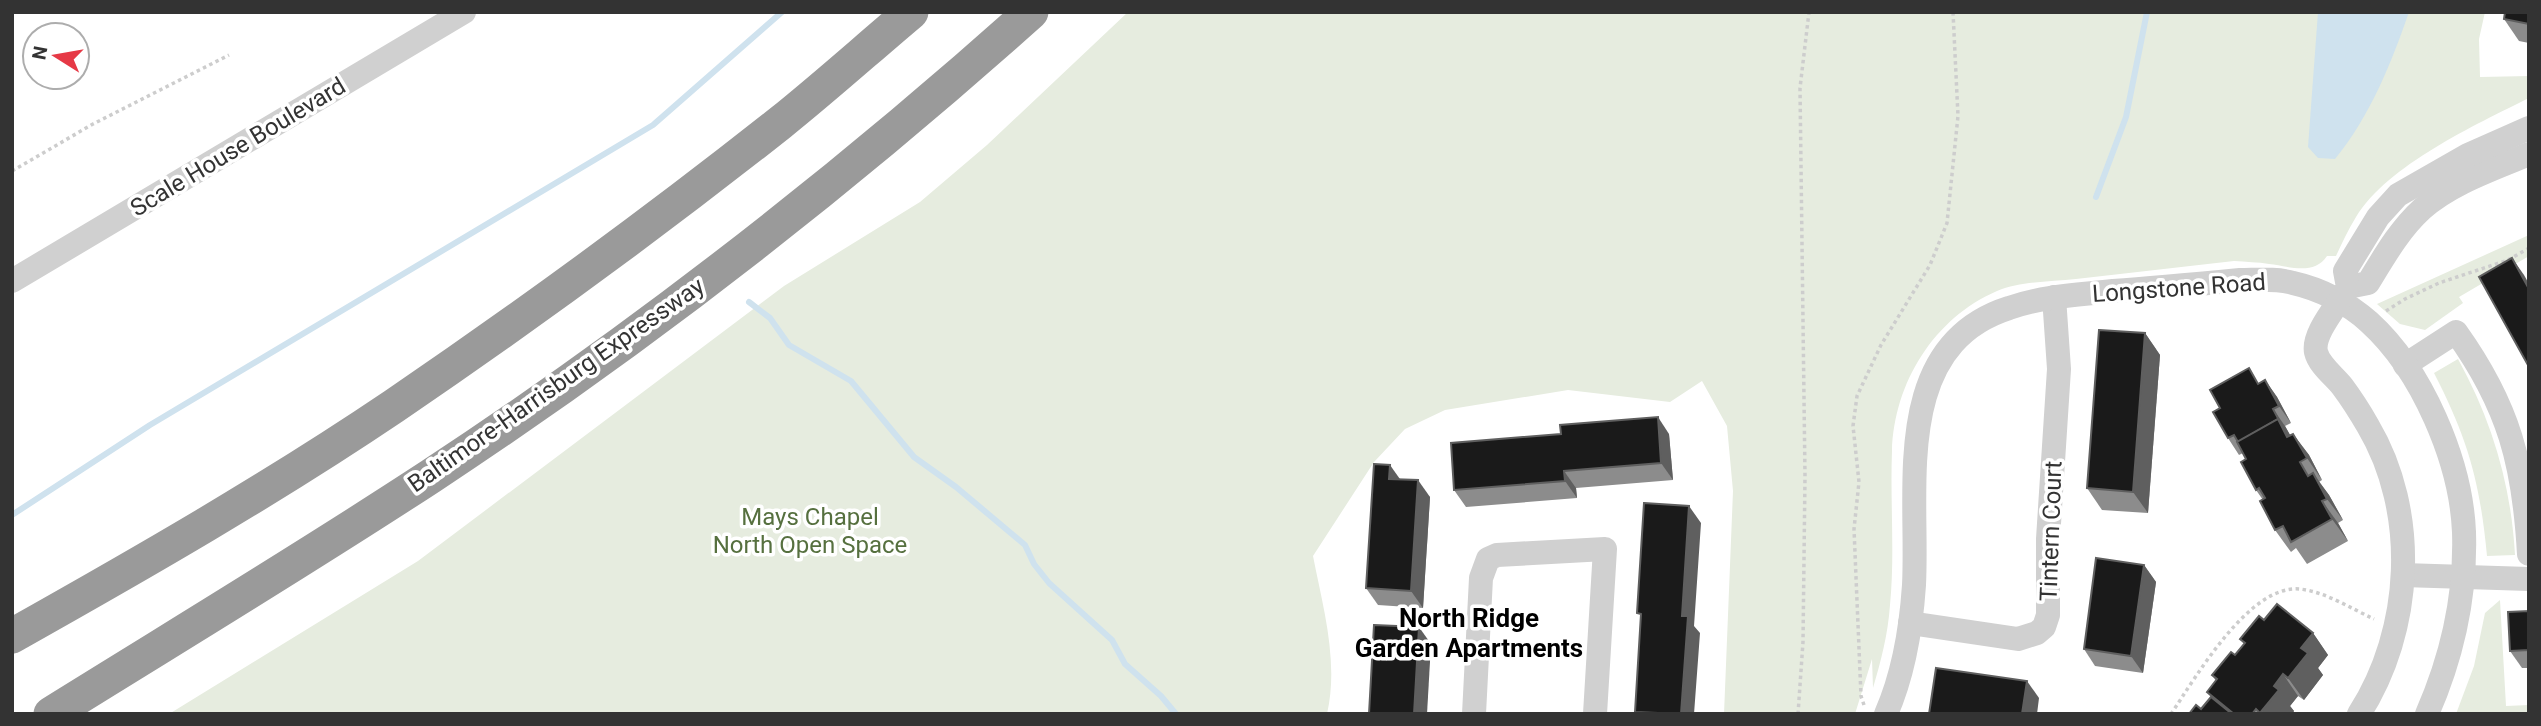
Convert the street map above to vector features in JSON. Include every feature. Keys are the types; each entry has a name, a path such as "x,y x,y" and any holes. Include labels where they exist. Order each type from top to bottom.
{"highway":[{"path":"12,636 145,562 393,406 601,260 782,122 911,12"},
{"name":"Baltimore-Harrisburg Expressway","path":"51,714 312,553 434,474 649,324 828,184 1031,12"}],"street":[{"name":"Scale House Boulevard","path":"12,281 464,12"},
{"path":"2359,714 2371,696 2399,617 2403,575 2402,532 2397,498 2385,458 2343,387 2316,354 2316,342 2344,294 2345,271 2378,216 2398,195 2468,155 2529,128"},
{"path":"2344,294 2368,283 2394,240 2422,209 2476,177 2529,154"},
{"name":"Longstone Road","path":"1886,714 1906,653 1910,623 1914,585 1915,445 1919,415 1928,384 1941,359 1957,339 1981,320 2008,308 2054,297 2240,280 2292,282 2344,294 2405,365 2437,423 2458,494 2463,530 2462,578 2453,636 2441,682 2427,714"},
{"name":"Tintern Court","path":"1910,623 2018,639 2028,638 2044,627 2048,615 2048,539 2059,369 2054,297"},
{"path":"2405,365 2456,332 2469,351 2503,414 2519,463 2527,515 2529,554"},
{"path":"1474,714 1481,578 1483,566 1488,559 1497,555 1605,549 1595,714"},
{"path":"2403,575 2529,579"}],"path":[{"path":"1798,714 1803,642 1805,476 1800,89 1809,12"},
{"path":"1868,714 1861,696 1854,529 1859,482 1853,426 1857,396 1881,345 1930,265 1947,223 1958,116 1953,12"},
{"path":"12,171 93,124 229,55"},
{"path":"2370,322 2405,299 2439,283 2508,260 2529,248"},
{"path":"2171,714 2232,629 2263,600 2281,591 2311,591 2395,630"}],"green space":[{"name":"Mays Chapel North Open Space","path":"1128,12 2485,12 2479,39 2480,77 2529,76 2529,98 2434,148 2389,180 2370,198 2356,217 2336,256 2327,256 2315,266 2301,268 2234,261 2026,284 1997,291 1954,318 1922,356 1900,401 1892,451 1892,567 1888,626 1873,688 1872,659 1855,714 1724,714 1733,491 1727,426 1702,381 1670,402 1568,390 1445,410 1405,429 1374,462 1313,556 1330,655 1327,714 169,714 418,561 784,286 920,202 987,145"},
{"path":"2529,235 2529,256 2459,297 2463,303 2425,330 2400,324 2377,304"},
{"path":"2458,359 2481,406 2498,454 2509,503 2515,555 2487,556 2481,505 2471,462 2456,419 2434,373"},
{"path":"2500,600 2506,706 2529,705 2529,714 2456,714 2474,666 2485,613"}],"water":[{"path":"2318,12 2409,12 2395,51 2369,107 2335,159 2318,158 2308,147"}],"building":[{"path":"2505,12 2529,12 2529,24 2504,19"},
{"path":"2512,258 2529,289 2529,367 2479,277"},
{"path":"2099,330 2145,333 2133,492 2087,488"},
{"path":"2249,368 2258,384 2265,380 2279,406 2273,409 2281,424 2278,419 2238,442 2234,435 2228,438 2213,412 2220,408 2210,390"},
{"path":"1658,417 1661,463 1564,471 1565,481 1454,490 1451,443 1561,434 1560,425"},
{"path":"2278,419 2287,437 2293,434 2307,458 2300,462 2308,476 2313,473 2327,499 2322,501 2332,519 2291,542 2283,526 2275,530 2260,501 2265,498 2259,488 2256,490 2241,462 2246,459 2237,442"},
{"path":"1374,464 1390,465 1389,479 1418,480 1411,591 1366,588"},
{"path":"1644,503 1689,506 1682,616 1688,616 1681,714 1635,712 1641,614 1637,613"},
{"path":"2096,558 2144,565 2131,656 2084,649"},
{"path":"2277,604 2313,633 2301,648 2308,653 2288,678 2283,674 2274,686 2279,690 2260,713 2256,709 2252,714 2234,714 2207,692 2217,679 2212,675 2231,652 2235,655 2245,643 2240,639 2259,616 2264,620"},
{"path":"2529,611 2529,650 2510,651 2508,612"},
{"path":"1374,625 1419,627 1414,714 1369,714"},
{"path":"1936,668 2027,681 2022,714 1929,714"},
{"path":"2211,697 2232,714 2189,714 2196,705 2201,709"}],"waterway":[{"path":"12,515 150,425 653,125 782,12"},
{"path":"2096,197 2126,117 2147,12"},
{"path":"749,302 770,318 789,345 851,381 914,457 956,487 1025,545 1034,564 1049,583 1112,640 1125,664 1161,696 1176,714"}],"district":[{"name":"North Ridge Garden Apartments","path":"1469,633"}]}
